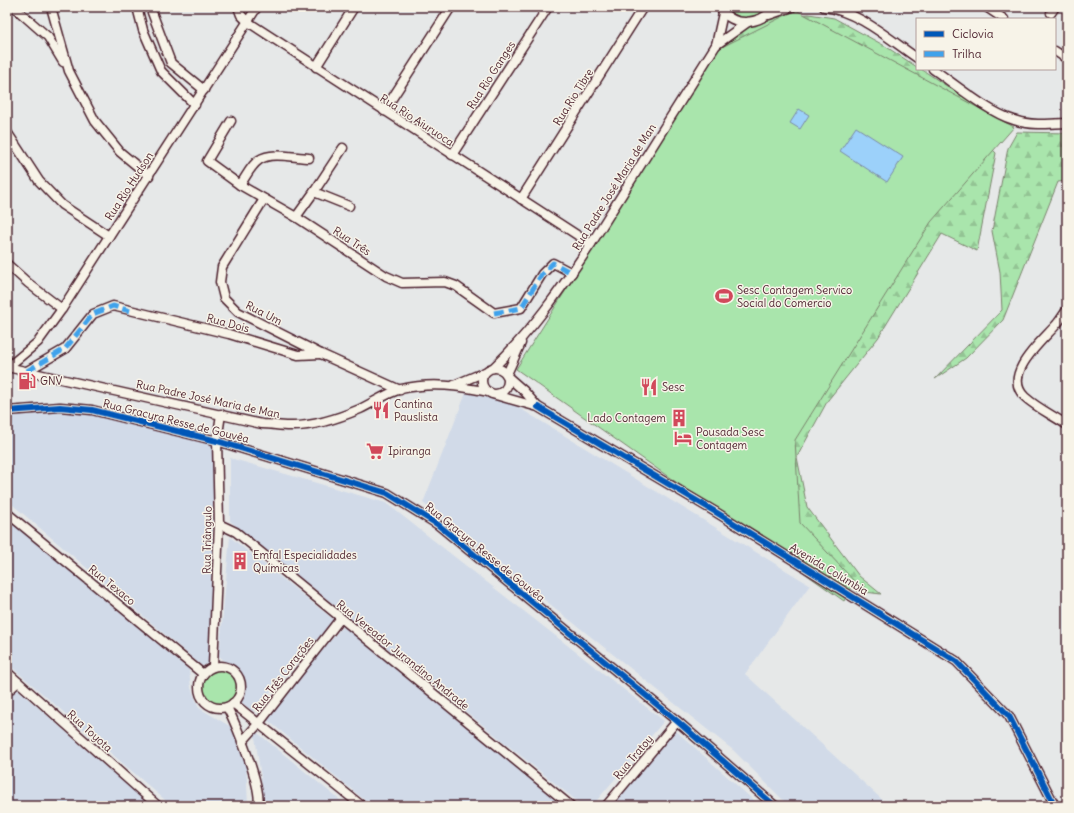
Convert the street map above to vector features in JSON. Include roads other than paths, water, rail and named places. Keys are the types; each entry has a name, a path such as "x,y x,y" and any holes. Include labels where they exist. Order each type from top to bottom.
{"street":[{"path":"14,7 48,37 69,71 95,121 105,136 120,152 149,176"},
{"path":"51,7 69,71"},
{"path":"137,7 144,30 161,71 195,105"},
{"path":"150,7 170,63 204,90"},
{"name":"Rua Rio Aiuruoca","path":"238,7 241,15 248,22 591,244"},
{"name":"Rua Rio Hudson","path":"7,367 38,342 62,309 257,7"},
{"path":"316,66 354,7"},
{"path":"384,111 451,7"},
{"name":"Rua Rio Ganges","path":"452,155 548,7"},
{"name":"Rua Rio Tibre","path":"521,199 643,7"},
{"path":"769,15 775,7"},
{"path":"721,10 733,19 748,22 762,19 792,7"},
{"path":"824,7 832,8 857,18 916,57"},
{"path":"986,7 1002,18"},
{"name":"Rua Padre José Maria de Man","path":"716,45 721,10"},
{"name":"Rua Padre José Maria de Man","path":"453,385 489,370 524,336 572,273 716,45 748,22"},
{"path":"1056,52 1067,59"},
{"path":"934,70 992,109 1014,120 1042,124 1067,123"},
{"name":"Rua Três","path":"231,121 207,161 240,185 296,217 386,276 402,283 445,282 456,286 494,313 521,308 542,274 553,263 572,273"},
{"path":"7,132 39,181 58,200 88,223 109,236"},
{"path":"296,217 343,148"},
{"path":"240,185 252,167 259,160 269,156 309,158"},
{"path":"314,192 349,206"},
{"name":"Rua Um","path":"264,199 222,267 220,282 224,298 238,312 321,354 400,390"},
{"path":"7,264 28,283 62,309"},
{"name":"Rua Dois","path":"27,371 64,349 93,314 113,306 229,334 298,355 321,354"},
{"path":"1067,310 1057,324 1024,361 1018,379 1019,388 1024,397 1067,425"},
{"name":"Rua Padre José Maria de Man","path":"508,376 524,336"},
{"name":"Rua Padre José Maria de Man","path":"7,367 262,424 302,426 347,414 400,390"},
{"path":"491,393 482,383 489,370 500,368 538,407"},
{"path":"400,390 432,384 453,385 491,393 504,391 508,382 508,376"},
{"name":"Avenida Colúmbia","path":"491,393 538,407 728,519 956,660 1009,716 1055,806"},
{"name":"Rua Gracyra Resse de Gouvêa","path":"7,411 60,407 92,410 217,441 387,493 408,504 443,529 677,721 775,806"},
{"name":"Rua Triângulo","path":"213,666 219,524 217,441 221,414"},
{"name":"Rua Texaco","path":"7,513 203,674"},
{"name":"Rua Vereador Jurandino Andrade","path":"219,524 236,532 340,619 571,806"},
{"name":"Rua Três Corações","path":"242,742 259,723 340,619"},
{"path":"213,666 226,666 237,674 241,686 238,699 230,705 214,708 202,700 198,687 203,674 213,666"},
{"name":"Rua Toyota","path":"7,672 156,805"},
{"path":"7,692 18,682"},
{"path":"230,705 259,723 362,806"},
{"path":"230,705 255,778 258,806"},
{"name":"Rua Tratoy","path":"606,806 677,721"}],"water":[{"path":"799,109 809,115 800,129 790,123"},
{"path":"856,127 903,157 887,182 840,151"}],"place":[{"name":"Sesc Contagem Servico Social do Comercio","path":"724,296"},
{"name":"GNV","path":"27,381"},
{"name":"Sesc","path":"649,387"},
{"name":"Cantina Pauslista","path":"381,410"},
{"name":"Lado Contagem","path":"679,418"},
{"name":"Pousada Sesc Contagem","path":"683,438"},
{"name":"Ipiranga","path":"375,451"},
{"name":"Emfal Especialidades Químicas","path":"240,561"}]}
